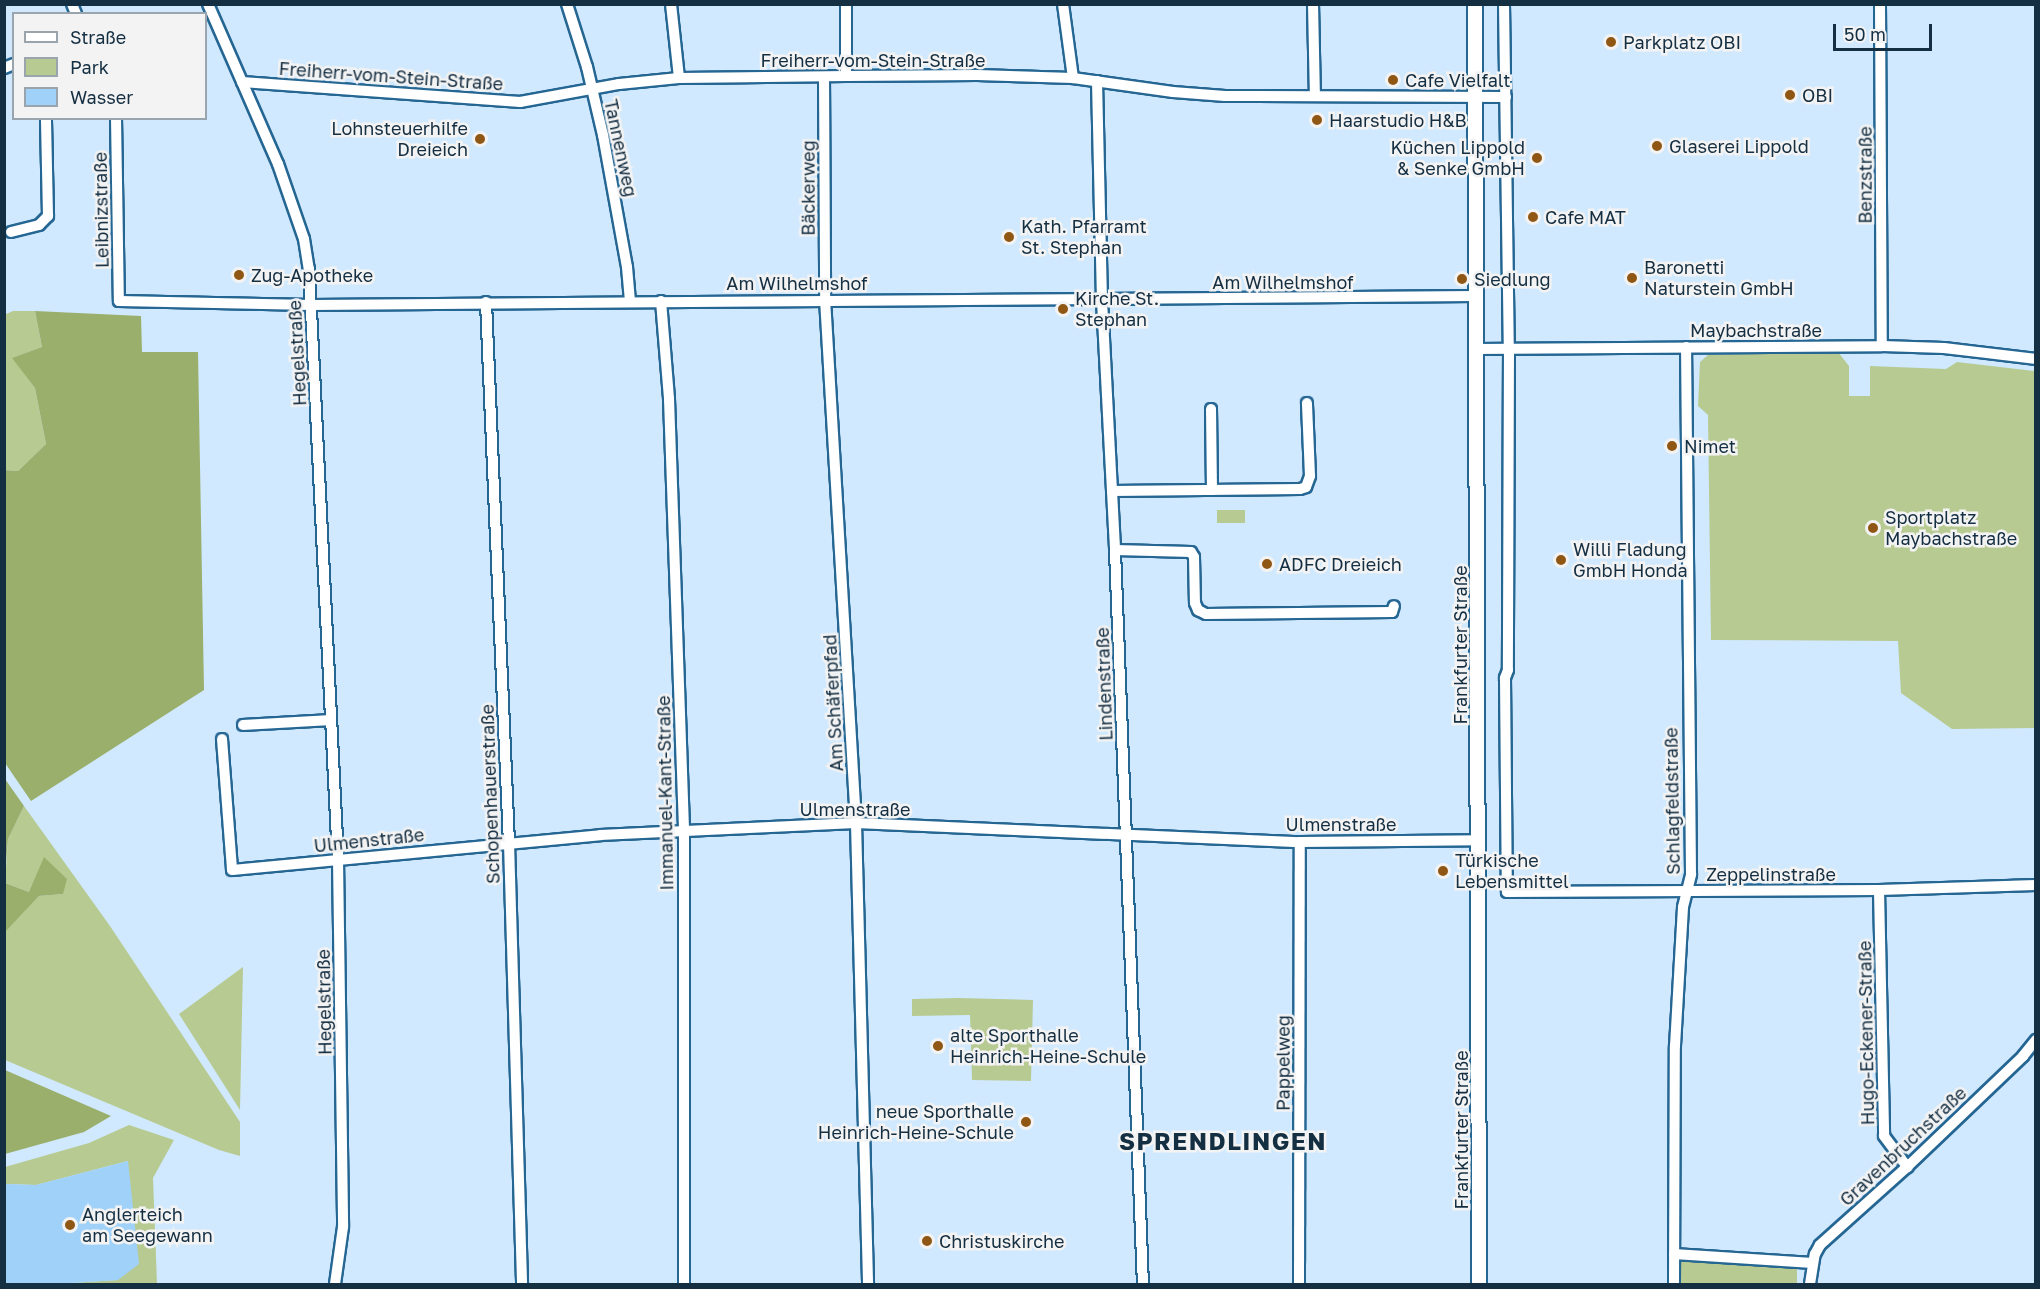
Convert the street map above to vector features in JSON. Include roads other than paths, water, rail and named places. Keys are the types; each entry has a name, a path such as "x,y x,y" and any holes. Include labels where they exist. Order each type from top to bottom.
{"street":[{"name":"Hegelstraße","path":"208,4 278,164 304,239 311,305 338,859 343,1227 335,1284"},
{"name":"Tannenweg","path":"567,4 592,89 616,201 630,301"},
{"path":"671,4 679,78"},
{"path":"846,4 846,76"},
{"path":"1063,4 1073,78"},
{"path":"1313,4 1315,96"},
{"name":"Frankfurter Straße","path":"1475,4 1479,1284"},
{"path":"1504,4 1509,348"},
{"name":"Benzstraße","path":"1880,4 1882,346"},
{"name":"Freiherr-vom-Stein-Straße","path":"242,82 520,102 592,89 679,78 846,76 1073,78 1198,94 1506,97"},
{"name":"Bäckerweg","path":"824,77 825,299"},
{"name":"Lindenstraße","path":"1098,81 1102,300 1115,550 1143,1284"},
{"path":"11,232 39,225 48,216 46,120"},
{"name":"Leibnizstraße","path":"116,120 119,301"},
{"name":"Am Wilhelmshof","path":"119,301 311,305 825,299 1102,300 1475,296"},
{"name":"Am Schäferpfad","path":"825,299 856,823 868,1284"},
{"name":"Immanuel-Kant-Straße","path":"661,301 669,399 684,831 684,1284"},
{"name":"Schopenhauerstraße","path":"486,302 509,843 522,1284"},
{"name":"Maybachstraße","path":"1476,349 1882,346 1944,348 2036,359"},
{"name":"Schlagfeldstraße","path":"1674,1284 1674,1068 1683,907 1691,874 1686,347"},
{"name":"Zeppelinstraße","path":"1509,348 1508,670 1505,678 1507,892 1879,890 2036,885"},
{"path":"1112,491 1300,489 1306,487 1310,476 1307,403"},
{"path":"1211,409 1212,490"},
{"path":"1115,550 1191,552 1194,557 1195,603 1198,610 1206,614 1392,612 1394,606"},
{"path":"243,725 331,720"},
{"name":"Ulmenstraße","path":"222,739 232,870 509,843 684,831 856,823 1300,842 1479,840"},
{"name":"Pappelweg","path":"1299,1284 1300,842"},
{"name":"Hugo-Eckener-Straße","path":"1879,890 1884,1136 1907,1167"},
{"name":"Gravenbruchstraße","path":"1810,1284 1813,1263 1820,1245 1907,1167 2036,1041"},
{"path":"1674,1254 1813,1263"}],"water":[{"name":"Anglerteich am Seegewann","path":"128,1161 139,1264 118,1280 56,1284 5,1284 5,1184 36,1185"}],"place":[{"name":"Parkplatz OBI","path":"1611,42"},
{"name":"Cafe Vielfalt","path":"1393,80"},
{"name":"OBI","path":"1790,95"},
{"name":"Haarstudio H&B","path":"1317,120"},
{"name":"Lohnsteuerhilfe Dreieich","path":"480,139"},
{"name":"Glaserei Lippold","path":"1657,146"},
{"name":"Küchen Lippold & Senke GmbH","path":"1537,158"},
{"name":"Cafe MAT","path":"1533,217"},
{"name":"Kath. Pfarramt St. Stephan","path":"1009,237"},
{"name":"Zug-Apotheke","path":"239,275"},
{"name":"Baronetti Naturstein GmbH","path":"1632,278"},
{"name":"Siedlung","path":"1462,279"},
{"name":"Kirche St. Stephan","path":"1063,309"},
{"name":"Nimet","path":"1672,446"},
{"name":"Sportplatz Maybachstraße","path":"1873,528"},
{"name":"Willi Fladung GmbH Honda","path":"1561,560"},
{"name":"ADFC Dreieich","path":"1267,564"},
{"name":"Türkische Lebensmittel","path":"1443,871"},
{"name":"alte Sporthalle Heinrich-Heine-Schule","path":"938,1046"},
{"name":"neue Sporthalle Heinrich-Heine-Schule","path":"1026,1122"},
{"name":"Anglerteich am Seegewann","path":"70,1225"},
{"name":"Christuskirche","path":"927,1241"}],"district":[{"name":"SPRENDLINGEN","path":"1223,1141"}]}
